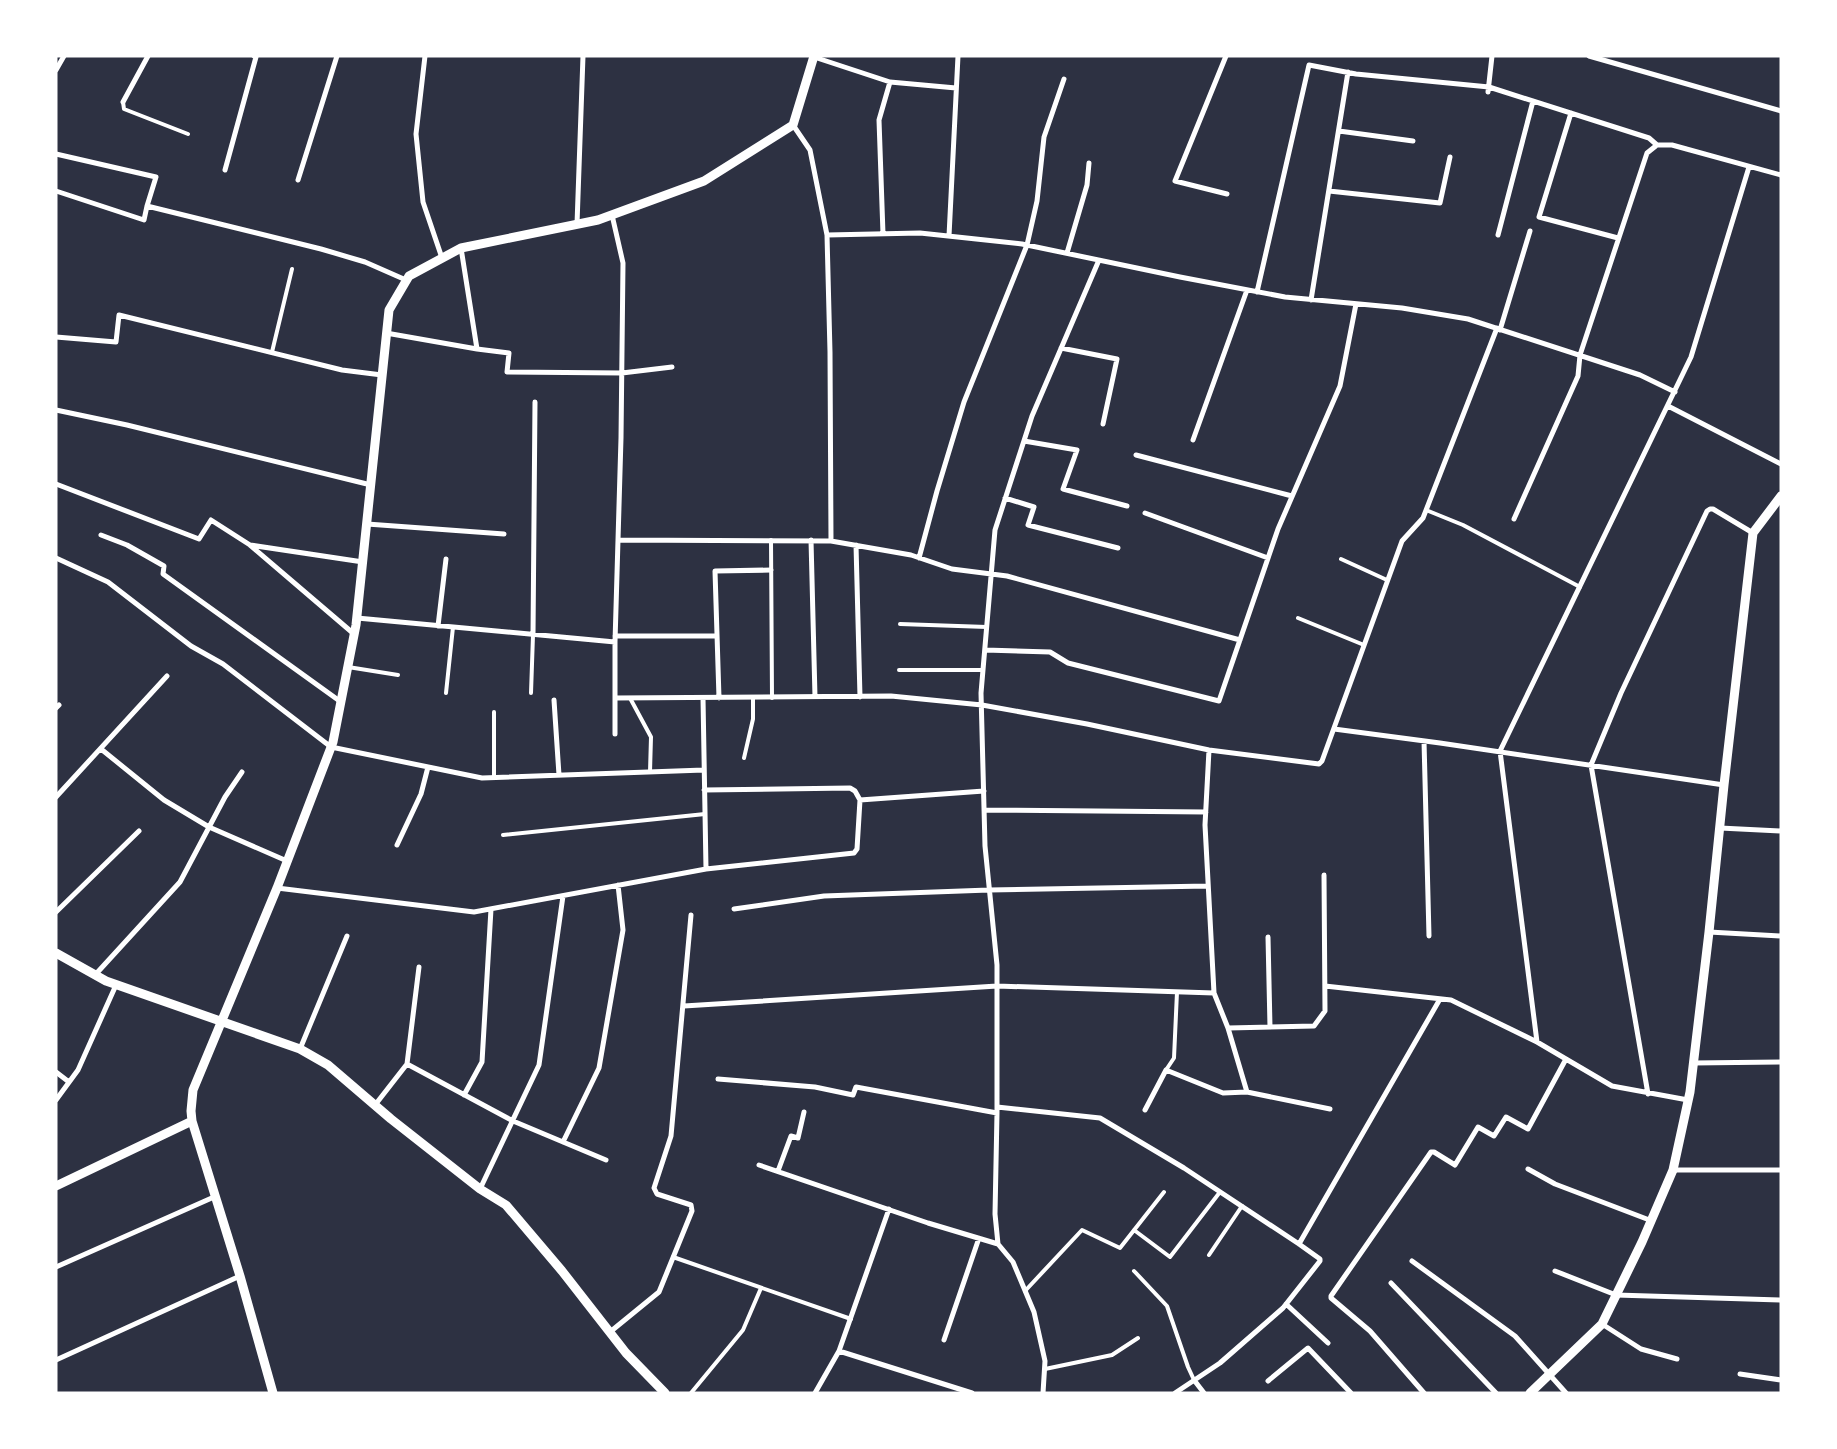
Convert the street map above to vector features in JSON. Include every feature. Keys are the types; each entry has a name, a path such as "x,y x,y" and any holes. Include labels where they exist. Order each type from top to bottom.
{"street":[{"path":"56,70 64,56"},
{"path":"123,102 148,56"},
{"path":"225,170 256,57 254,56"},
{"path":"298,180 337,56"},
{"path":"425,56 416,134 423,202 442,258"},
{"path":"577,224 583,56"},
{"path":"949,236 958,56"},
{"path":"1226,56 1175,181 1227,194"},
{"path":"1488,89 1492,56"},
{"path":"1589,56 1781,111"},
{"path":"273,1393 240,1276 192,1121 190,1111 192,1090 277,888 331,747 357,618 389,310 409,276 461,248 598,220 704,181 793,125 814,57 890,82 956,88"},
{"path":"1257,292 1309,65 1348,72 1488,89 1533,101 1649,138 1657,145"},
{"path":"1311,300 1348,72"},
{"path":"919,558 964,402 1028,245 1038,201 1044,136 1064,79"},
{"path":"883,234 879,120 890,82"},
{"path":"1498,235 1533,101"},
{"path":"1571,113 1539,217 1618,238"},
{"path":"793,125 810,150 827,235 831,541"},
{"path":"1338,131 1413,141"},
{"path":"1514,519 1578,376 1580,356 1647,152 1657,145 1672,145 1781,175"},
{"path":"56,154 156,177 144,220 56,191"},
{"path":"1329,191 1440,203 1450,157"},
{"path":"1067,253 1087,185 1089,163"},
{"path":"1537,1042 1500,752 1691,357 1749,166"},
{"path":"147,206 321,249 365,262 406,280"},
{"path":"612,214 623,264 615,639 615,734"},
{"path":"615,698 890,696 982,705 1087,724 1209,750 1319,764 1322,761 1402,541 1423,518 1498,329 1530,231"},
{"path":"827,235 920,233 1028,245 1285,297 1402,308 1468,319 1640,375 1675,392"},
{"path":"461,248 477,349"},
{"path":"998,1244 995,1214 998,1110 997,965 985,846 982,705 995,530 1032,416 1099,260"},
{"path":"1193,440 1247,290"},
{"path":"985,650 1050,652 1068,662 1216,702 1220,699 1278,529 1340,386 1356,304"},
{"path":"56,337 116,342 119,315 342,370 382,374"},
{"path":"386,333 477,349 509,352 507,372 622,373 672,367"},
{"path":"1062,348 1116,359 1103,424"},
{"path":"533,635 535,402"},
{"path":"1668,406 1781,464"},
{"path":"56,410 127,425 370,485"},
{"path":"1024,441 1077,450 1063,489 1127,506"},
{"path":"1136,456 1292,496"},
{"path":"56,484 199,539 211,520 250,545 354,634"},
{"path":"1530,1393 1602,1324 1652,1221 1672,1170 1688,1100 1693,1063 1753,533 1781,496"},
{"path":"1005,498 1034,507 1028,525 1118,548"},
{"path":"1648,1094 1590,765 1620,693 1708,511 1713,509 1753,533"},
{"path":"1145,513 1268,558"},
{"path":"366,524 504,534"},
{"path":"101,535 128,545 164,566 163,574 341,702"},
{"path":"618,540 812,540 856,545 919,558 952,569 1007,576 1240,640"},
{"path":"812,540 815,697"},
{"path":"250,545 362,562"},
{"path":"856,545 860,697"},
{"path":"56,558 108,582 191,646 223,664 331,747 482,778 704,770"},
{"path":"438,626 446,559"},
{"path":"719,698 715,571 771,570"},
{"path":"357,618 533,635 615,639 717,636"},
{"path":"56,797 167,676"},
{"path":"703,698 706,869"},
{"path":"554,700 560,775"},
{"path":"1334,728 1724,785"},
{"path":"1424,741 1429,936"},
{"path":"100,749 164,800 209,827 287,861"},
{"path":"1209,750 1206,812 1214,993 1228,1028 1247,1092"},
{"path":"398,845 421,794 428,767"},
{"path":"95,975 180,882 225,797 242,772"},
{"path":"277,888 474,912 706,869 854,853 857,849 860,800 855,791 850,788 704,790"},
{"path":"860,800 984,791"},
{"path":"984,810 1206,812"},
{"path":"1720,828 1781,831"},
{"path":"56,912 139,831"},
{"path":"1228,1028 1314,1026 1325,1011 1324,875"},
{"path":"562,1142 599,1068 623,930 618,885"},
{"path":"734,909 824,896 989,890 1208,886"},
{"path":"480,1189 539,1065 563,896"},
{"path":"464,1095 482,1062 491,909"},
{"path":"610,1332 659,1292 692,1208 691,1205 657,1194 654,1188 672,1136 691,915"},
{"path":"1709,932 1781,936"},
{"path":"300,1050 347,936"},
{"path":"1268,937 1270,1027"},
{"path":"56,954 116,985 300,1050 328,1065 391,1119 480,1189 506,1205 562,1271 626,1354 665,1393"},
{"path":"375,1105 407,1064 419,967"},
{"path":"56,1100 78,1070 116,985"},
{"path":"684,1006 997,986 1214,993"},
{"path":"1325,986 1451,1000 1537,1042 1612,1086 1688,1100"},
{"path":"1299,1244 1440,999"},
{"path":"1424,1393 1370,1331 1331,1296 1431,1152 1455,1165 1478,1127 1494,1136 1506,1117 1528,1129 1566,1059"},
{"path":"1693,1063 1781,1062"},
{"path":"407,1064 513,1121 606,1160"},
{"path":"1146,1110 1166,1070 1223,1093 1247,1092 1330,1110"},
{"path":"56,1072 69,1082"},
{"path":"718,1079 815,1087 853,1095 856,1087 998,1110 1100,1118 1242,1206 1320,1260 1286,1304 1220,1363 1175,1393"},
{"path":"778,1171 791,1136 798,1138 804,1112"},
{"path":"56,1186 192,1121"},
{"path":"759,1165 889,1210 998,1244 1013,1262 1034,1312 1045,1361 1043,1393"},
{"path":"1528,1169 1555,1184 1652,1221"},
{"path":"1672,1170 1781,1170"},
{"path":"56,1267 214,1196"},
{"path":"815,1393 839,1351 889,1210"},
{"path":"944,1340 979,1238"},
{"path":"1412,1261 1515,1336 1566,1393"},
{"path":"1555,1272 1616,1295 1781,1300"},
{"path":"56,1360 240,1276"},
{"path":"1391,1282 1496,1393"},
{"path":"1286,1304 1328,1343"},
{"path":"1602,1324 1641,1349 1677,1359"},
{"path":"1268,1381 1308,1348 1351,1393"},
{"path":"839,1351 972,1393"},
{"path":"1740,1374 1781,1380"},
{"path":"1194,1380 1204,1393"}],"lane":[{"path":"123,102 124,109 188,134"},
{"path":"272,352 292,269"},
{"path":"1426,510 1463,525 1580,587"},
{"path":"772,540 772,698"},
{"path":"1341,559 1387,580"},
{"path":"1298,618 1364,645"},
{"path":"900,624 987,627"},
{"path":"446,693 453,627"},
{"path":"531,693 533,635"},
{"path":"348,667 398,675"},
{"path":"899,670 984,670"},
{"path":"630,698 651,737 650,772"},
{"path":"744,758 753,719 753,698"},
{"path":"494,712 494,777"},
{"path":"503,835 705,814"},
{"path":"1166,1070 1174,1058 1177,992"},
{"path":"1025,1291 1082,1230 1120,1248 1164,1192"},
{"path":"1134,1230 1170,1257 1220,1192"},
{"path":"1209,1255 1242,1206"},
{"path":"672,1257 850,1319"},
{"path":"1134,1271 1167,1306 1194,1380"},
{"path":"691,1393 743,1330 761,1288"},
{"path":"1044,1369 1112,1355 1138,1338"}]}
